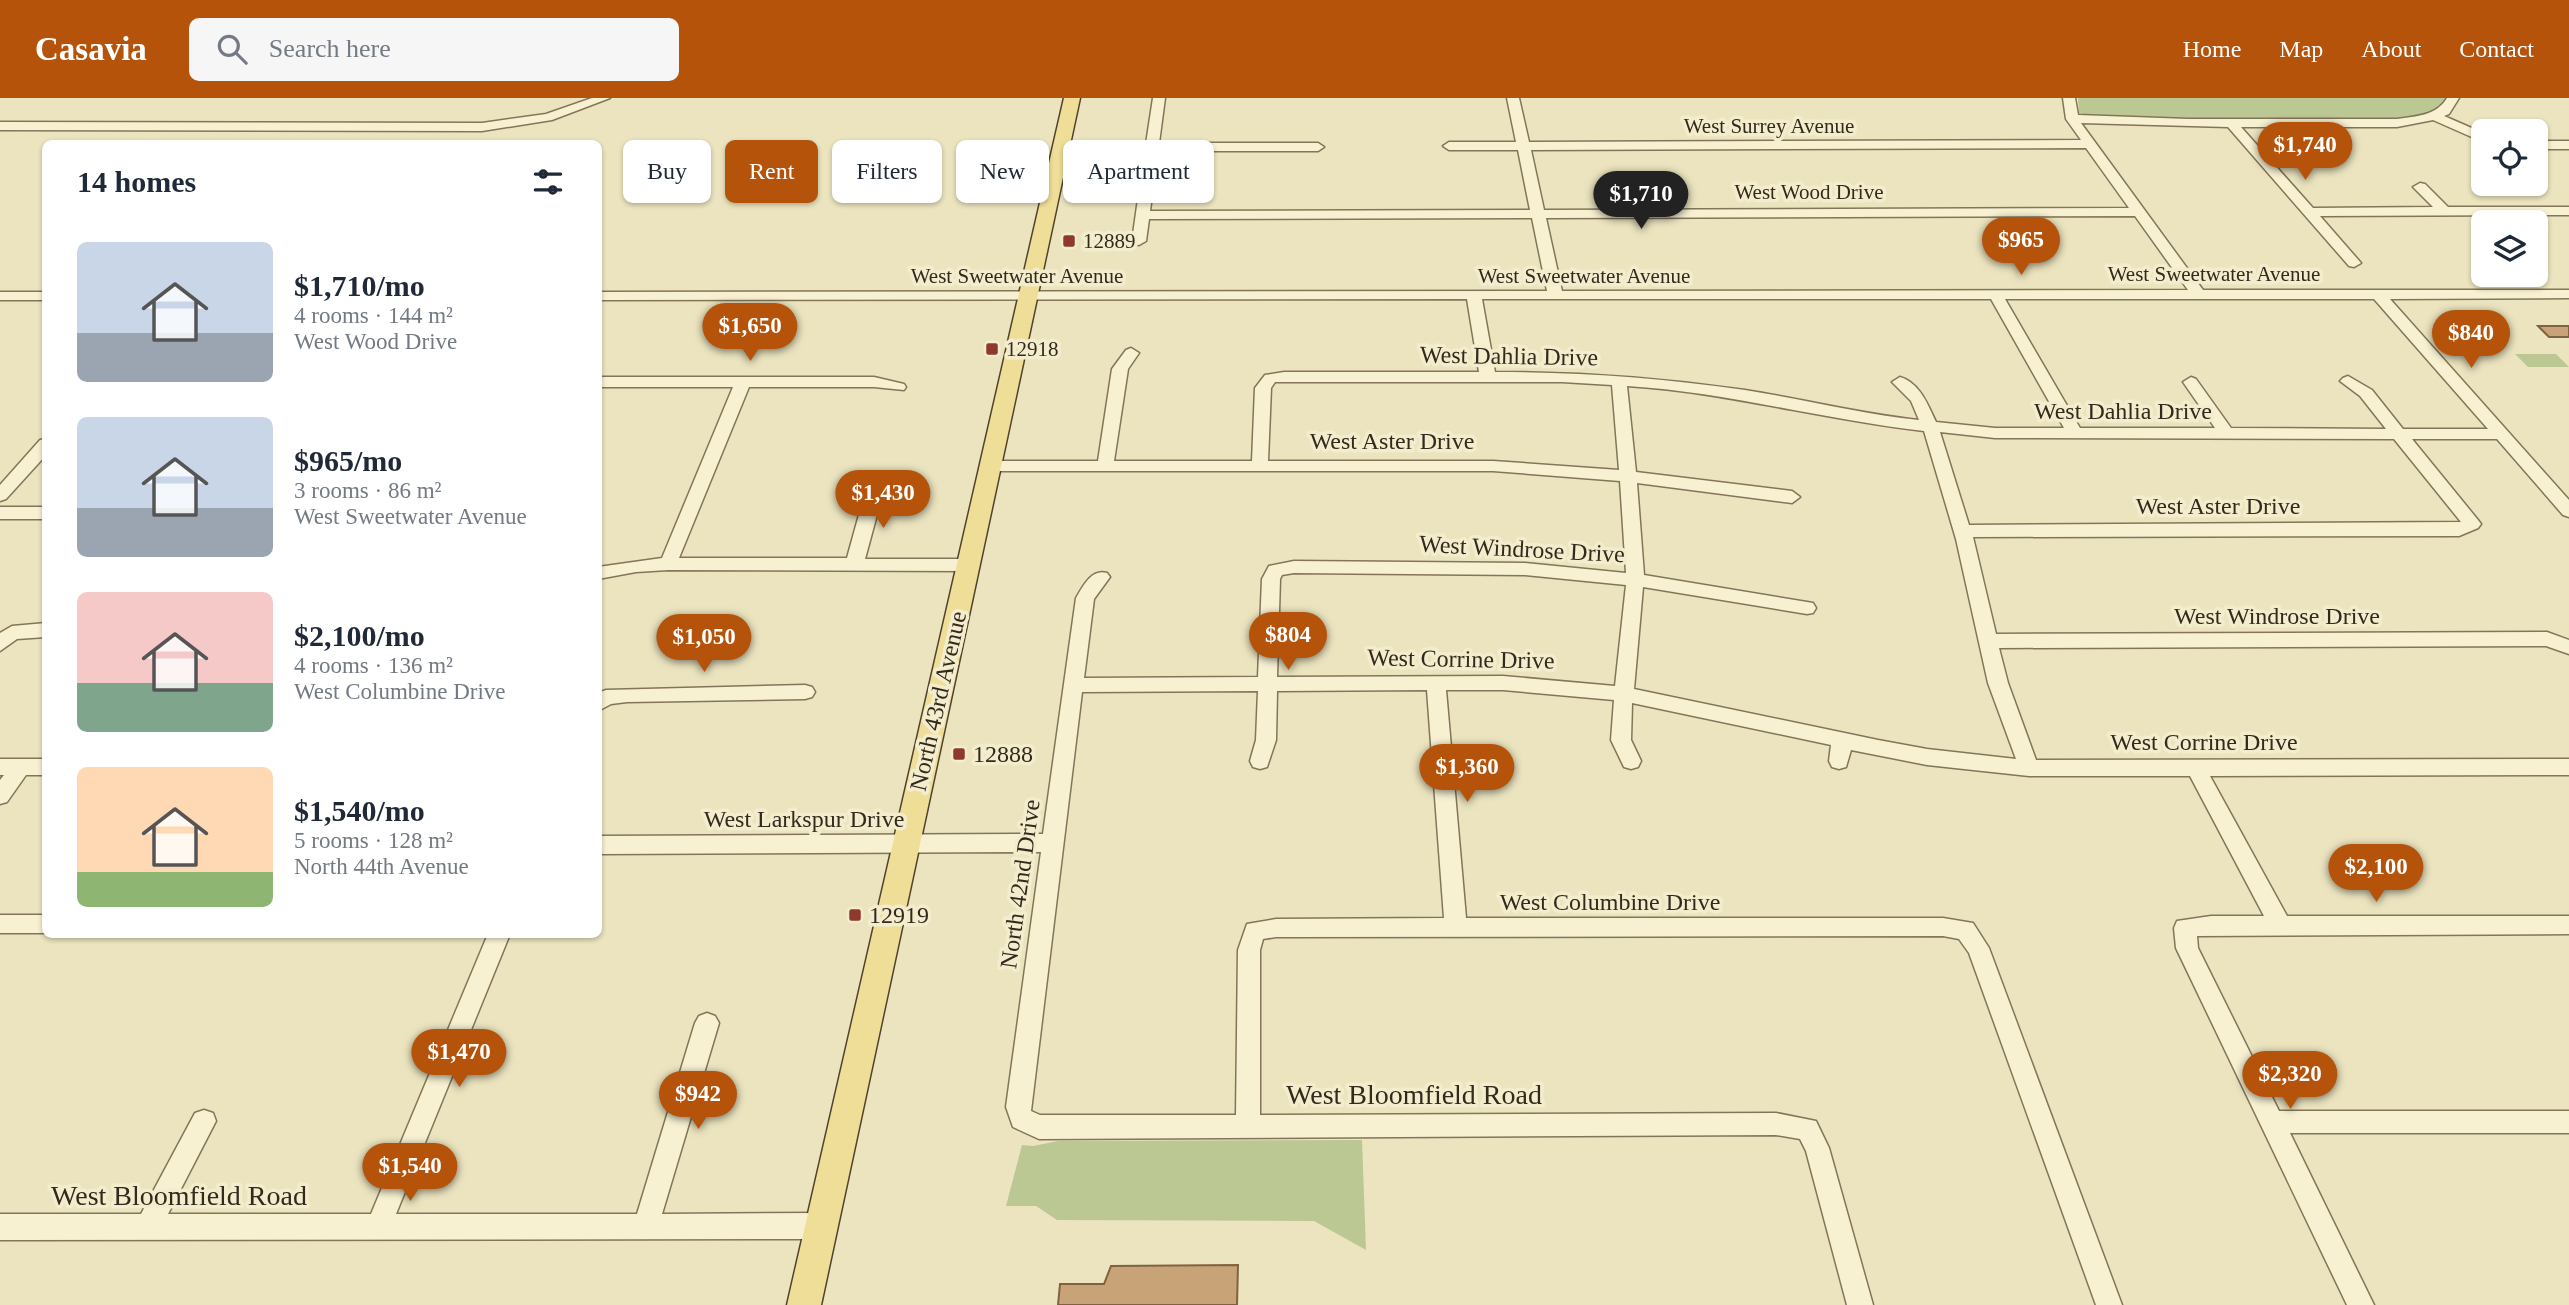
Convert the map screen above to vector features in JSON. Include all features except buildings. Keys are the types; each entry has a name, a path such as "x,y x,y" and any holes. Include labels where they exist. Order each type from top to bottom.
{"main road":[{"name":"North 43rd Avenue","path":"804,1305 1072,98"}],"street":[{"path":"0,126 473,127 516,123 565,112 604,98"},
{"path":"1154,140 1160,98"},
{"path":"1513,98 1556,297"},
{"path":"2069,98 2072,119 2199,295"},
{"path":"2072,119 2231,123 2397,122 2434,116 2445,111 2454,98"},
{"path":"2434,116 2471,133"},
{"path":"2231,123 2354,263"},
{"name":"West Surrey Avenue","path":"1448,146 2091,144"},
{"path":"2548,145 2569,145"},
{"path":"1214,147 1318,147"},
{"path":"1055,174 1063,174"},
{"path":"2420,187 2445,212"},
{"path":"1139,241 1145,203"},
{"path":"2309,212 2569,211"},
{"name":"West Wood Drive","path":"1143,215 2139,212"},
{"path":"2378,294 2569,510"},
{"name":"West Sweetwater Avenue","path":"602,296 2569,294"},
{"path":"1996,295 2075,434"},
{"path":"0,296 42,296"},
{"path":"1474,297 1488,377"},
{"path":"1105,466 1120,369 1131,353"},
{"name":"West Dahlia Drive","path":"1261,466 1263,388 1270,378 1488,377 1619,380 1746,395 1930,428 1995,433 2502,434"},
{"path":"1746,395 1749,379"},
{"path":"1619,380 1629,476 1635,579 1621,740 1631,761"},
{"path":"2348,381 2366,393 2400,434"},
{"path":"602,382 874,382 898,387"},
{"path":"668,564 743,382"},
{"path":"2192,382 2227,435"},
{"path":"1900,383 1917,400 1930,428 1963,531 1998,683 2029,768"},
{"name":"West Aster Drive","path":"1963,531 2459,530 2472,524 2400,434"},
{"path":"0,495 42,448"},
{"name":"West Aster Drive","path":"991,466 1493,466 1629,476 1792,497"},
{"path":"853,565 869,511 865,495"},
{"path":"0,513 42,513"},
{"path":"602,572 668,564 969,565"},
{"name":"West Windrose Drive","path":"1268,684 1271,579 1275,570 1294,567 1525,569 1635,579 1807,608"},
{"name":"North 42nd Drive","path":"1022,1119 1018,1107 1085,598 1101,578"},
{"path":"6,638 42,631"},
{"name":"West Windrose Drive","path":"1989,641 2547,639 2567,646"},
{"path":"1260,761 1266,740 1268,684"},
{"path":"1436,684 1456,928"},
{"name":"West Corrine Drive","path":"1075,685 1516,684 1624,694 1927,757 2029,768 2569,767"},
{"path":"602,700 805,692"},
{"path":"1839,761 1842,740"},
{"path":"0,767 42,767"},
{"path":"0,796 21,767"},
{"path":"2196,768 2280,926"},
{"name":"West Larkspur Drive","path":"602,845 1051,844"},
{"path":"0,924 42,924"},
{"path":"2361,1305 2187,948 2185,928 2569,925"},
{"name":"West Columbine Drive","path":"1248,1126 1249,950 1255,931 1276,928 1943,927 1965,930 1978,948 2109,1305"},
{"path":"378,1227 497,938"},
{"path":"646,1226 707,1023"},
{"name":"West Bloomfield Road","path":"1022,1119 1039,1126 1776,1124 1807,1129 1817,1148 1860,1305"},
{"path":"148,1226 204,1121"},
{"path":"2271,1122 2569,1122"},
{"name":"West Bloomfield Road","path":"0,1227 821,1226"}],"green space":[{"path":"2078,98 2445,98 2428,112 2398,119 2141,119 2079,113"},
{"path":"2515,354 2556,354 2569,367 2528,367"},
{"path":"1362,1140 1366,1250 1314,1221 1057,1220 1036,1206 1006,1206 1022,1145 1033,1146 1058,1141"}],"place":[{"name":"12889","path":"1069,241"},
{"name":"12918","path":"992,349"},
{"name":"12888","path":"959,754"},
{"name":"12919","path":"855,915"}]}
